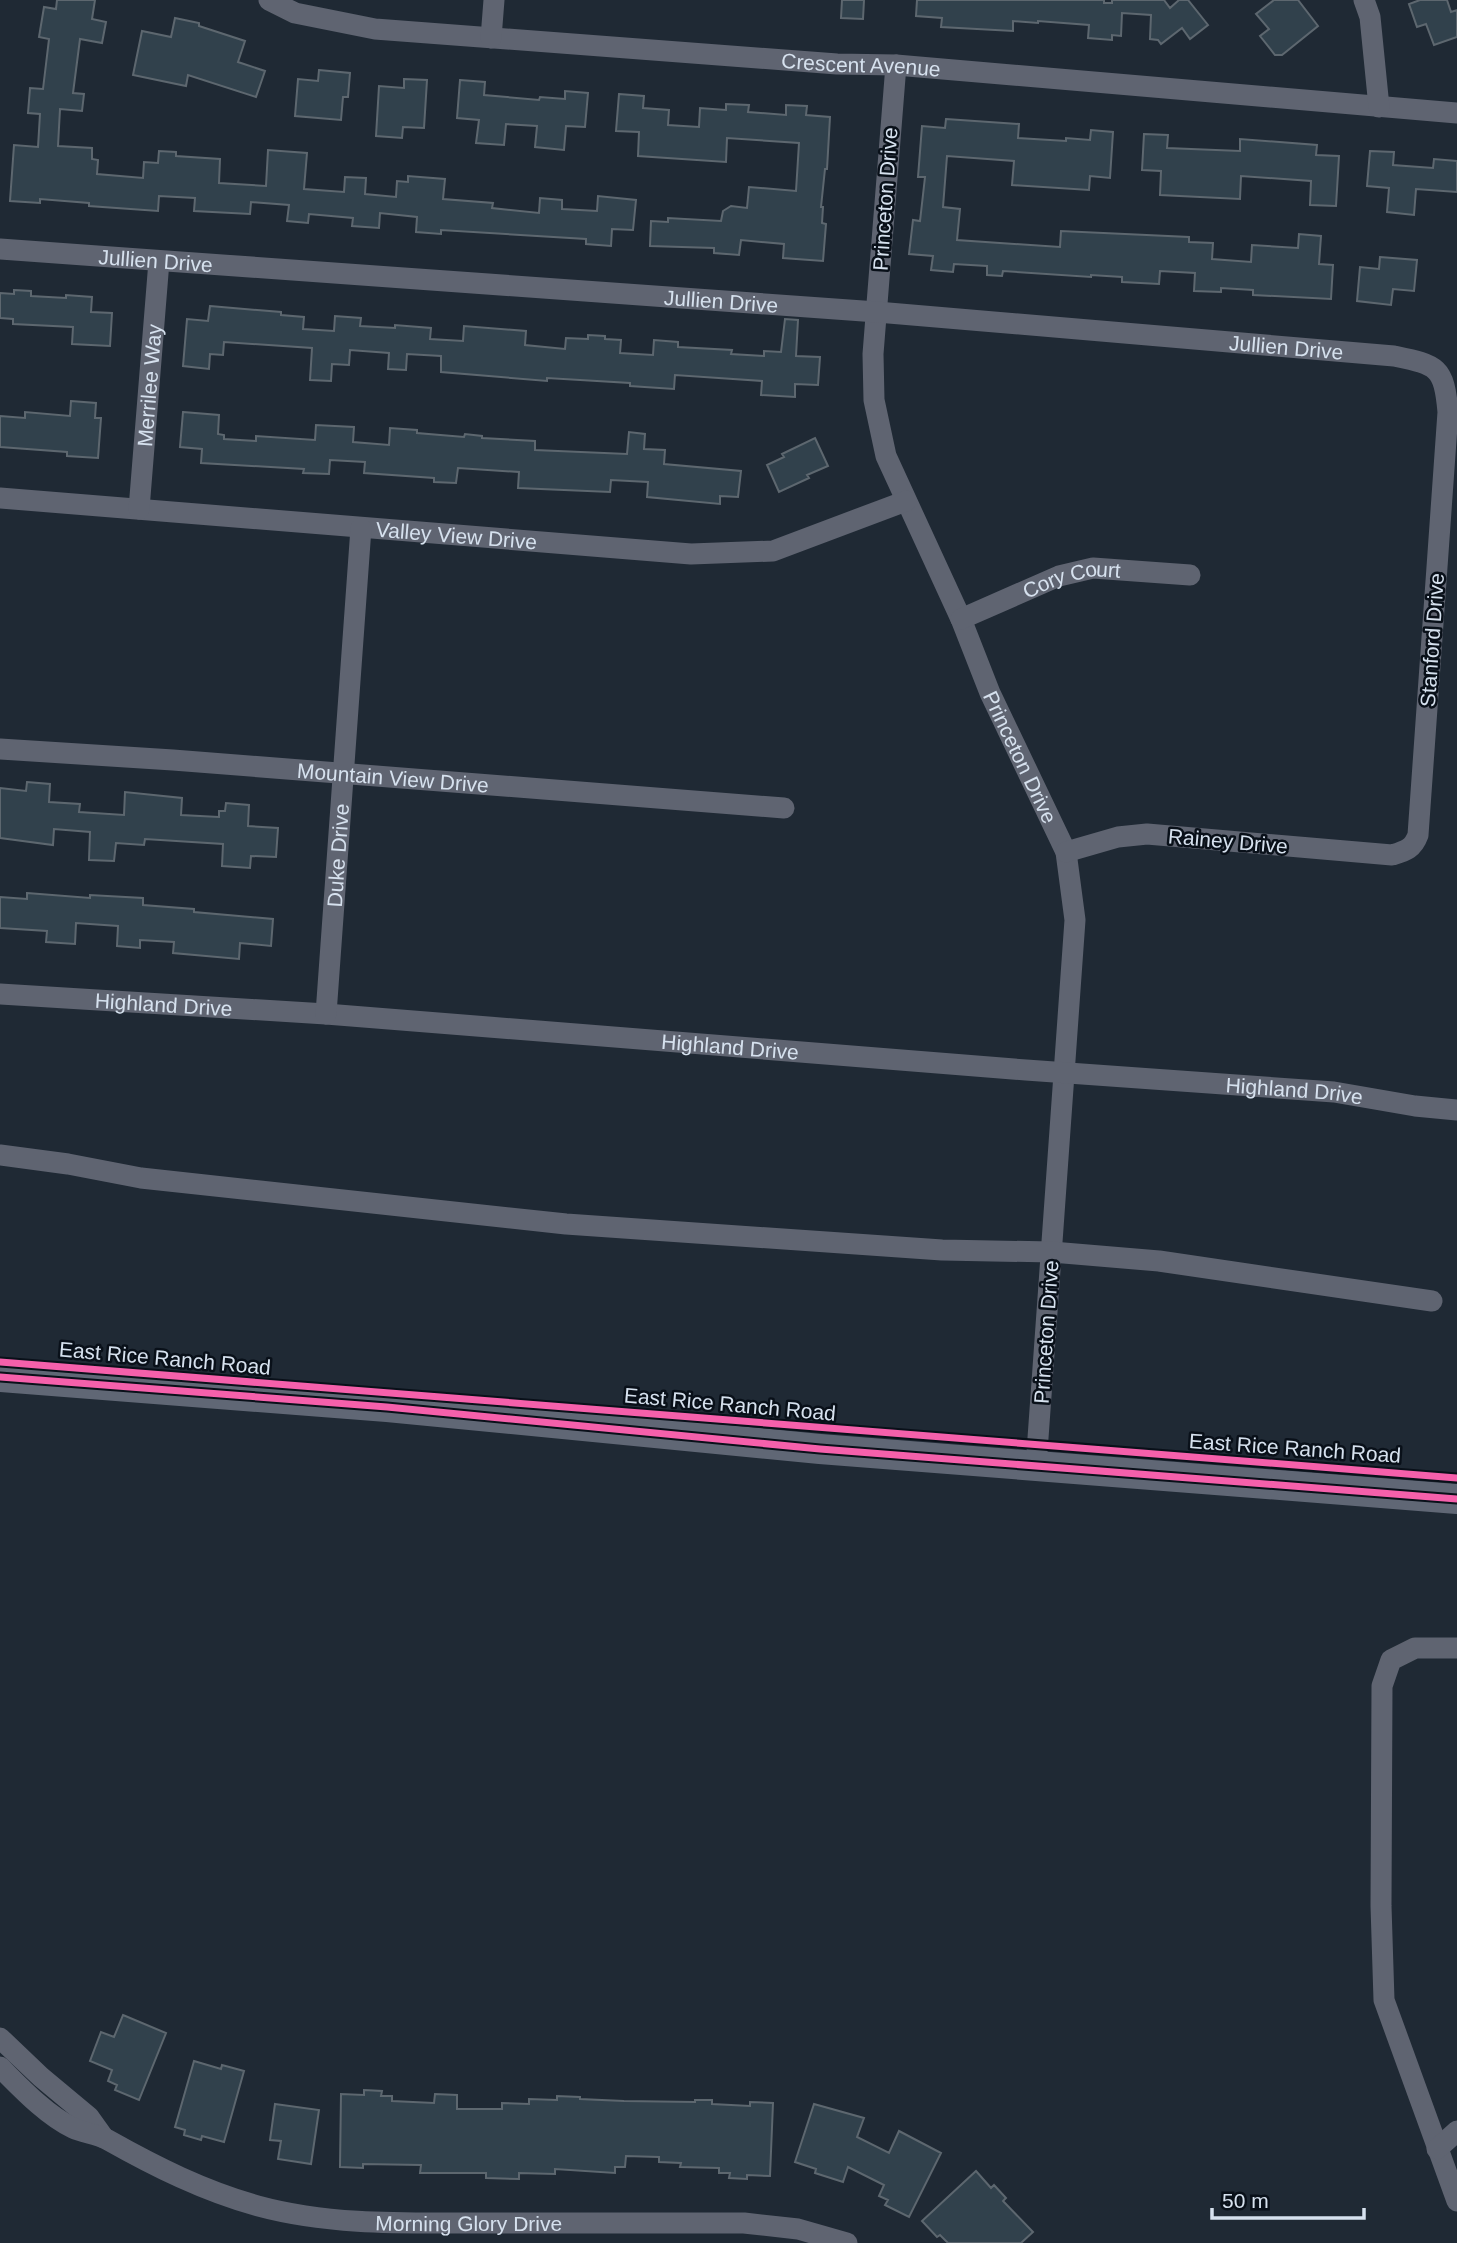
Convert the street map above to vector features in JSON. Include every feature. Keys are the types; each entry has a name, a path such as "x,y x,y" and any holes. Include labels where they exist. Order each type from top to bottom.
{"main road":[{"name":"East Rice Ranch Road","path":"0,1362 1037,1456 1457,1499"},
{"name":"East Rice Ranch Road","path":"0,1377 387,1406 820,1449 1037,1456 1457,1478"}],"street":[{"name":"Crescent Avenue","path":"269,0 295,13 376,29 837,64 896,65 1457,113"},
{"path":"491,38 494,0"},
{"path":"1364,0 1370,16 1379,107"},
{"name":"Princeton Drive","path":"896,65 873,354 874,400 886,456 905,501 961,619 990,693 1066,852 1075,920 1037,1456"},
{"name":"Jullien Drive","path":"0,249 877,312 1394,356 1428,363 1437,370"},
{"name":"Merrilee Way","path":"139,509 159,261"},
{"name":"Stanford Drive","path":"1392,855 1405,852 1415,844 1418,835 1448,412 1446,387 1437,370"},
{"name":"Valley View Drive","path":"0,498 691,554 773,551 905,501"},
{"name":"Duke Drive","path":"326,1014 361,528"},
{"name":"Cory Court","path":"961,619 1059,576 1093,568 1190,575"},
{"name":"Mountain View Drive","path":"0,749 784,808"},
{"name":"Rainey Drive","path":"1066,852 1118,837 1147,834 1392,855"},
{"name":"Highland Drive","path":"0,994 326,1014 1334,1092 1415,1106 1457,1110"},
{"path":"0,1155 141,1178 566,1224 942,1250 1052,1252 1159,1261 1432,1301"},
{"path":"1457,1648 1415,1648 1391,1660 1382,1686 1384,2000 1447,2149 1457,2201"},
{"name":"Morning Glory Drive","path":"0,2038 89,2117 104,2138"},
{"name":"Morning Glory Drive","path":"0,2067 61,2122 104,2138 199,2187 291,2213 383,2223 570,2233 771,2225 811,2232 847,2243"},
{"path":"1447,2149 1457,2131"}],"building":[{"path":"57,0 95,0 92,19 106,22 102,43 80,39 73,93 84,94 82,111 60,109 58,146 92,148 92,159 98,160 97,174 143,178 144,162 158,163 159,151 176,152 176,156 220,159 219,183 266,186 268,150 307,153 304,189 344,192 345,177 366,178 365,194 396,197 397,181 408,182 408,176 445,179 443,199 493,203 492,208 539,213 540,198 562,200 562,209 597,211 598,196 636,200 633,230 612,229 611,246 586,244 586,239 441,230 441,234 416,232 417,217 380,213 379,228 352,226 353,218 309,214 308,223 287,221 289,205 251,202 250,214 194,211 195,198 159,196 158,211 40,199 40,203 10,201 14,145 38,147 40,114 28,113 30,88 43,89 49,39 39,37 44,7 56,9"},
{"path":"842,0 864,0 863,19 841,18"},
{"path":"917,0 1104,0 1104,3 1112,3 1112,0 1164,0 1170,8 1179,0 1188,0 1208,25 1190,39 1182,28 1161,44 1158,40 1150,39 1151,15 1122,13 1121,36 1112,35 1112,40 1088,38 1089,25 1038,21 1013,21 1013,31 941,27 942,18 916,16"},
{"path":"1274,0 1298,0 1318,26 1282,55 1275,55 1260,36 1269,29 1256,14"},
{"path":"1420,0 1447,0 1451,12 1457,10 1457,37 1434,45 1426,24 1417,27 1409,4"},
{"path":"175,18 199,23 199,26 245,41 238,62 265,71 256,97 188,75 186,86 133,75 142,31 171,37"},
{"path":"319,70 350,73 348,97 343,97 341,120 295,116 298,79 318,81"},
{"path":"404,79 427,80 424,128 403,127 402,138 376,136 379,86 404,88"},
{"path":"460,80 485,82 484,95 539,100 540,97 565,99 565,91 588,93 585,127 566,126 564,150 535,147 537,126 506,124 504,145 476,143 479,120 457,118"},
{"path":"619,94 644,96 643,108 669,110 668,125 699,127 700,108 726,110 726,104 749,105 748,112 786,115 786,105 807,106 806,115 830,117 827,169 821,207 822,223 826,224 823,261 783,258 784,244 741,240 739,255 714,253 714,248 650,246 651,221 668,222 668,218 721,221 723,211 731,206 747,208 749,187 796,191 799,143 727,138 726,162 638,156 639,132 616,131"},
{"path":"946,119 1019,124 1018,138 1090,140 1091,130 1113,132 1110,178 1090,176 1089,190 1012,185 1014,161 947,156 943,207 960,209 957,240 1060,247 1061,231 1189,237 1189,242 1213,243 1212,259 1251,262 1252,245 1298,248 1299,234 1321,236 1319,264 1333,265 1331,299 1253,295 1253,290 1221,288 1221,292 1194,291 1195,273 1160,271 1159,284 1122,282 1122,277 1091,275 1003,271 1002,276 987,275 987,266 954,264 953,272 931,270 933,256 909,254 913,220 920,221 925,177 918,177 922,126 945,128"},
{"path":"1144,134 1168,135 1167,148 1240,151 1240,139 1317,145 1316,155 1339,156 1336,206 1310,205 1311,181 1241,176 1240,199 1160,195 1161,171 1142,170"},
{"path":"1370,151 1394,152 1393,165 1433,168 1434,159 1457,161 1457,192 1416,189 1414,215 1387,212 1389,188 1367,186"},
{"path":"1380,257 1417,260 1414,291 1393,289 1391,305 1357,301 1360,267 1379,269"},
{"path":"14,290 31,291 31,296 92,297 91,312 112,313 110,346 72,344 73,327 13,324 13,319 0,318 0,293 14,294"},
{"path":"210,306 281,312 281,315 304,317 303,329 334,331 335,316 361,318 360,326 431,328 430,339 463,341 464,326 526,331 525,345 565,349 566,338 588,339 588,335 605,336 605,339 621,340 620,353 653,355 654,340 678,342 678,347 732,350 731,354 764,356 764,351 781,352 785,319 798,320 796,356 820,357 818,385 795,384 795,397 761,395 762,381 675,375 674,389 630,386 630,383 547,378 547,381 441,372 441,356 407,354 406,370 388,369 389,353 350,350 349,365 332,364 331,381 310,380 312,348 224,342 223,355 210,354 209,369 183,366 187,319 208,321"},
{"path":"71,401 96,403 95,418 101,418 98,458 67,456 67,452 0,447 0,416 25,418 25,412 70,416"},
{"path":"183,412 219,415 218,434 224,435 224,439 256,441 256,436 315,440 316,425 354,427 353,442 389,445 390,428 417,430 417,433 464,437 465,434 482,438 535,441 535,450 627,454 629,432 645,434 644,449 665,450 664,464 741,471 738,497 720,496 720,504 647,497 648,482 611,480 610,492 518,488 519,472 458,468 456,483 434,482 434,478 364,473 365,462 330,460 329,474 303,473 304,469 201,463 202,449 180,447"},
{"path":"815,438 828,466 779,492 767,465 784,457 782,454"},
{"path":"27,782 50,784 49,802 80,804 79,812 124,815 125,792 182,798 181,815 219,817 219,811 225,811 226,803 249,805 248,826 278,828 276,857 251,856 250,868 222,866 223,844 145,839 144,845 116,843 114,861 89,860 90,832 54,829 53,845 0,838 0,788 26,791"},
{"path":"27,893 90,898 90,895 143,898 143,905 273,919 271,946 240,943 239,959 173,953 174,942 140,940 140,948 117,946 118,926 76,923 75,944 46,942 47,931 0,928 0,897 27,899"},
{"path":"123,2015 166,2033 139,2100 115,2090 117,2085 108,2081 112,2070 90,2061 101,2032 114,2037"},
{"path":"194,2061 221,2069 222,2065 244,2071 224,2142 202,2136 201,2140 184,2135 185,2130 175,2127"},
{"path":"364,2090 382,2091 381,2096 392,2096 392,2101 434,2103 435,2094 457,2095 457,2109 502,2109 502,2103 529,2104 529,2099 557,2100 557,2096 624,2101 712,2100 712,2104 750,2106 750,2102 773,2103 770,2176 747,2175 747,2179 729,2178 730,2173 719,2173 719,2168 680,2167 681,2163 659,2162 659,2157 626,2156 625,2167 615,2167 615,2173 555,2169 555,2174 519,2173 519,2179 486,2178 486,2173 420,2173 421,2165 363,2164 363,2168 340,2167 341,2094 364,2095"},
{"path":"275,2104 319,2110 311,2164 278,2159 281,2141 270,2140"},
{"path":"814,2104 864,2118 857,2137 889,2153 899,2131 941,2153 909,2217 885,2205 888,2200 879,2196 884,2185 848,2167 843,2182 815,2173 816,2169 795,2162"},
{"path":"976,2171 991,2188 994,2185 1006,2198 1003,2201 1033,2232 1021,2243 948,2243 940,2235 937,2237 922,2221"}],"cycle path":[{"path":"0,1362 1457,1478"},
{"path":"0,1377 387,1407 820,1449 1457,1499"}]}
